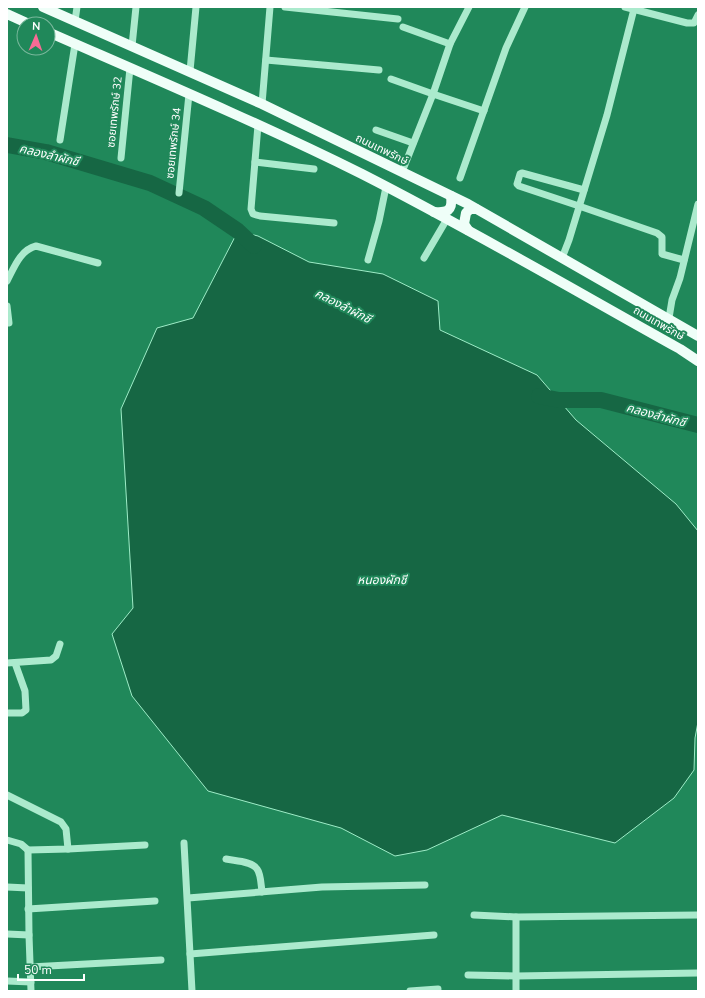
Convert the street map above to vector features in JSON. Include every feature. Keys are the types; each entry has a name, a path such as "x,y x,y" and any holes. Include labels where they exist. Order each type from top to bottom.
{"main road":[{"name":"ถนนเทพรักษ์","path":"43,7 262,104 451,196 669,318 698,336"},
{"name":"ถนนเทพรักษ์","path":"56,36 258,125 386,187 468,230 673,345 698,361"},
{"path":"434,212 443,212 449,209 452,204 451,196"},
{"path":"468,230 464,224 466,213 470,210 476,209"}],"street":[{"path":"75,21 77,7"},
{"path":"132,46 136,7"},
{"path":"190,71 196,7"},
{"path":"262,104 270,7"},
{"path":"285,7 398,19"},
{"path":"402,172 433,94 450,44 469,7"},
{"path":"460,178 506,48 525,7"},
{"path":"625,7 687,23 694,23 698,14"},
{"path":"562,258 607,115 634,10"},
{"path":"404,27 450,44"},
{"path":"60,140 75,44"},
{"path":"266,60 379,70"},
{"name":"ซอยเทพรักษ์ 32","path":"121,158 130,68"},
{"path":"391,79 484,111"},
{"name":"ซอยเทพรักษ์ 34","path":"179,193 189,94"},
{"path":"258,125 251,209 253,214 334,224"},
{"path":"376,130 414,143"},
{"path":"255,162 314,168"},
{"path":"584,190 522,173 520,174 517,183 519,186 659,234 662,237 662,254 684,260"},
{"path":"368,260 379,221 386,187"},
{"path":"669,318 672,300 698,204"},
{"path":"424,258 447,219"},
{"path":"7,281 23,252 29,247 36,246 98,263"},
{"path":"7,306 9,323"},
{"path":"7,663 51,660 56,656 60,644"},
{"path":"7,713 22,713 26,710 25,691 15,663"},
{"path":"7,795 61,822 66,829 68,849"},
{"path":"7,840 21,844 28,850 145,845"},
{"path":"184,843 192,991"},
{"path":"28,850 28,910 31,991"},
{"path":"226,859 254,865 259,874 262,892"},
{"path":"188,898 350,885 425,885"},
{"path":"7,887 28,888"},
{"path":"28,910 155,901"},
{"path":"474,915 516,917 698,915"},
{"path":"516,917 516,991"},
{"path":"7,934 29,935"},
{"path":"190,954 434,935"},
{"path":"30,967 161,960"},
{"path":"468,975 516,976 698,973"},
{"path":"7,981 31,982"},
{"path":"410,991 438,989"}],"water":[{"name":"หนองผักชี","path":"238,231 258,236 309,262 383,274 438,301 440,330 537,375 576,420 676,504 698,531 698,722 695,738 694,770 674,798 615,843 502,815 427,850 395,856 341,828 208,791 132,696 112,634 133,608 121,409 157,328 193,318"}],"waterway":[{"name":"คลองลำผักชี","path":"7,145 46,152 150,183 204,208 238,231 254,246"},
{"name":"คลองลำผักชี","path":"539,396 559,400 601,400 698,425"}]}
